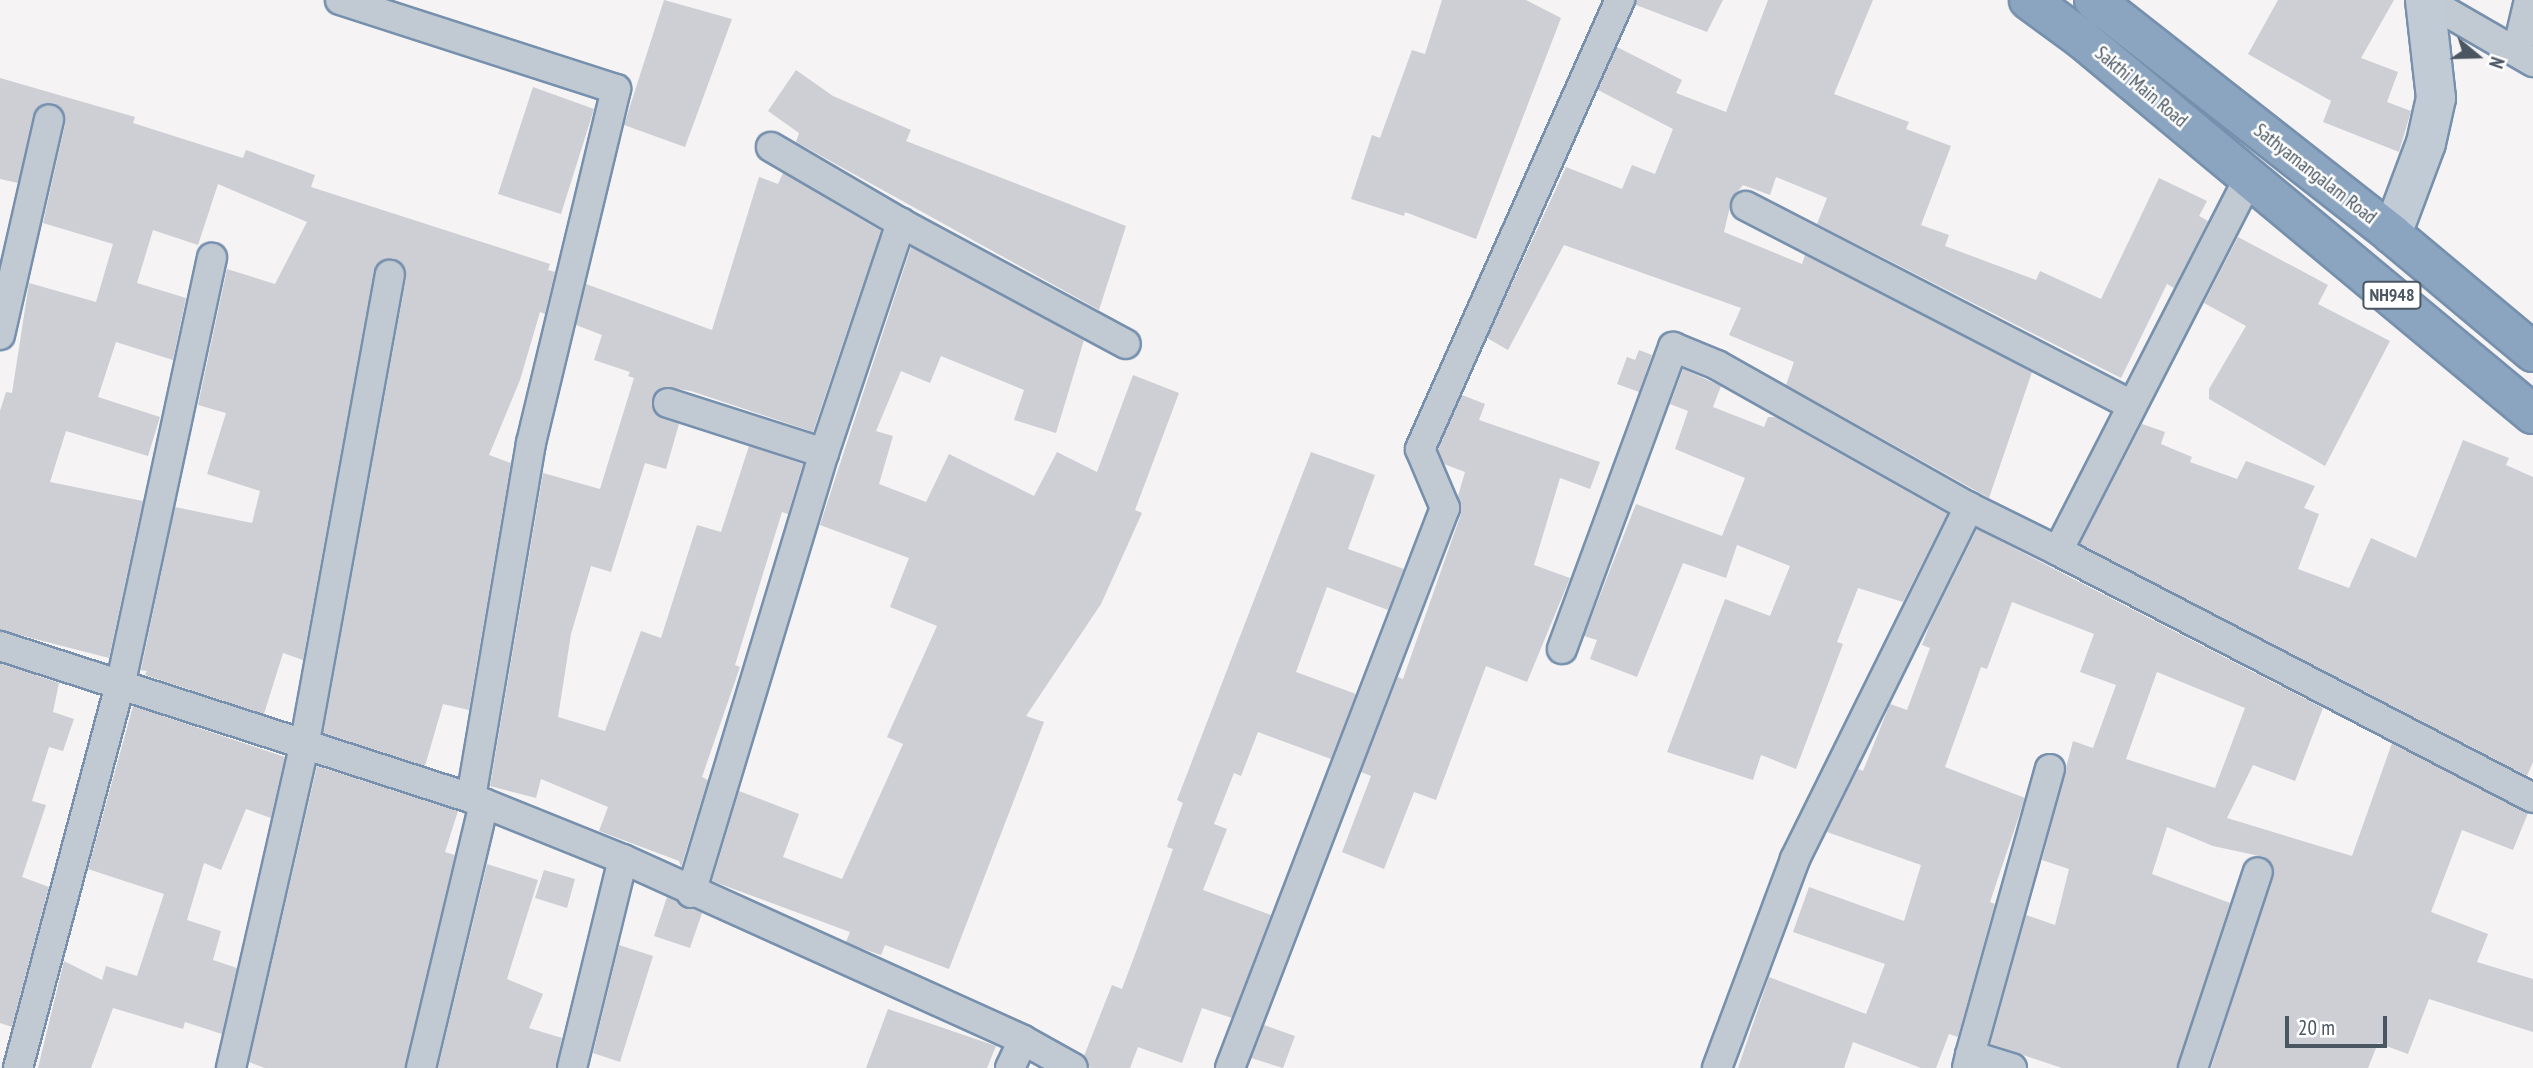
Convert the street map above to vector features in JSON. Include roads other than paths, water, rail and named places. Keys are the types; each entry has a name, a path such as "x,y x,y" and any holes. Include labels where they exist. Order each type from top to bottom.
{"highway":[{"name":"Sakthi Main Road","path":"2029,0 2081,37 2249,178"},
{"name":"Sathyamangalam Road","path":"2094,0 2392,234 2533,352"},
{"name":"NH948","path":"2249,178 2533,414"}],"street":[{"path":"340,0 616,89 531,443 477,800 421,1068"},
{"path":"1230,1068 1445,508 1420,449 1620,0"},
{"path":"2426,1 2525,57 2529,0"},
{"path":"2392,234 2426,143 2436,98 2426,1"},
{"path":"0,335 49,120"},
{"path":"771,147 901,223 1126,344"},
{"path":"2058,551 2130,404 2249,178"},
{"path":"1746,206 2130,404"},
{"path":"691,893 824,453 901,223"},
{"path":"18,1068 121,682 212,257"},
{"path":"231,1068 304,747 390,275"},
{"path":"1562,649 1673,347 1717,365 1969,507 2533,798"},
{"path":"668,403 824,453"},
{"path":"1717,1068 1795,859 1969,507"},
{"path":"0,646 121,682 304,747 477,800 622,859 691,893 1023,1040 1073,1068"},
{"path":"2012,1068 1968,1062 2050,769"},
{"path":"572,1068 622,859"},
{"path":"2193,1068 2258,872"},
{"path":"1010,1068 1023,1040"}]}
